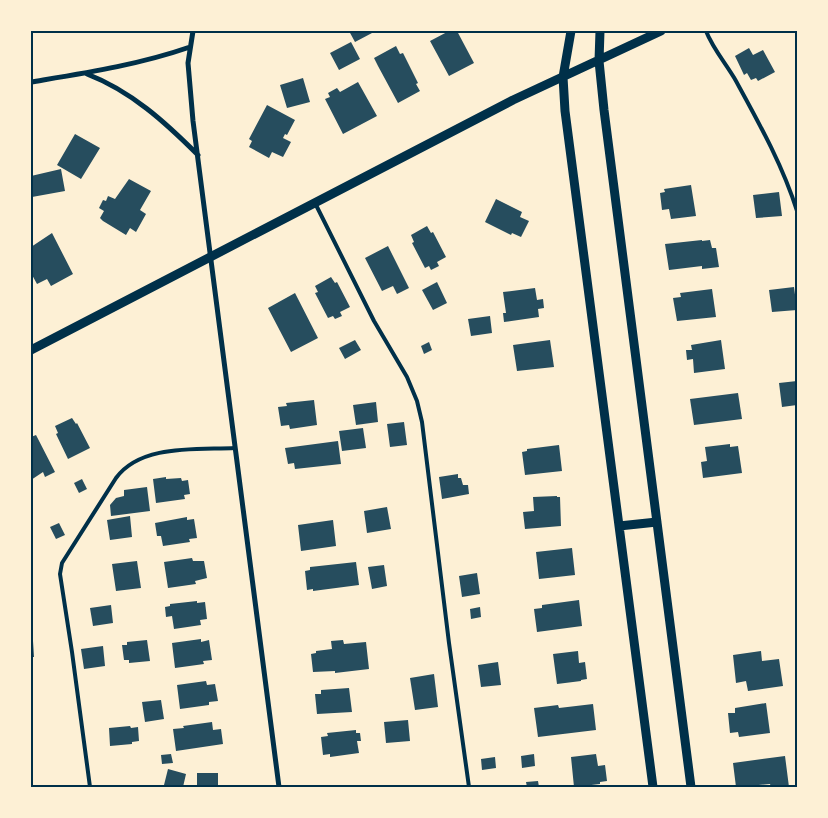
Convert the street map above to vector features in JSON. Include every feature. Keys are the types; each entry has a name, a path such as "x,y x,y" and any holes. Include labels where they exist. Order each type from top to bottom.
{"street":[{"path":"192,31 189,77 198,156 279,787"},
{"path":"571,31 563,77 569,144 653,787"},
{"path":"600,31 599,60 691,787"},
{"path":"31,350 513,100 661,31"},
{"path":"31,82 140,62 190,47"},
{"path":"86,73 115,87 140,103 168,125 198,156"},
{"path":"619,526 657,522"}],"lane":[{"path":"706,31 737,84 775,158 788,184 797,211"},
{"path":"315,203 374,321 407,377 418,401 469,787"},
{"path":"90,787 60,574 62,563 120,472 132,463 163,452 235,448"}],"building":[{"path":"349,31 371,31 372,33 355,42"},
{"path":"449,31 457,31 474,63 449,76 430,41"},
{"path":"351,42 360,59 339,70 330,53"},
{"path":"396,46 400,54 403,53 420,91 398,103 374,58"},
{"path":"749,48 753,55 763,50 775,72 758,81 756,78 751,80 747,73 744,75 735,56"},
{"path":"303,78 310,102 287,108 280,85"},
{"path":"358,82 377,116 343,134 325,99 330,97 328,93 337,88 340,92"},
{"path":"267,105 295,120 287,135 285,134 283,138 291,142 283,157 272,152 269,158 249,147 252,141 249,139"},
{"path":"75,134 100,148 81,179 57,165"},
{"path":"61,169 65,191 32,197 31,176"},
{"path":"129,179 151,191 140,210 146,214 136,232 130,228 126,235 100,218 104,211 99,208 103,200 106,201 108,196 115,199"},
{"path":"691,185 696,216 671,219 669,209 662,210 660,193 665,192 664,189"},
{"path":"779,192 782,216 756,218 753,195"},
{"path":"496,199 522,212 520,217 529,221 521,237 512,233 511,235 485,222"},
{"path":"427,226 431,233 433,232 446,257 437,262 439,266 431,270 429,266 425,268 412,243 414,242 411,235"},
{"path":"52,233 73,274 51,286 47,279 37,284 31,273 31,247"},
{"path":"710,240 712,248 716,248 719,267 702,269 702,266 669,270 665,244"},
{"path":"388,246 409,288 397,294 393,286 382,291 365,258"},
{"path":"331,277 335,283 337,282 350,307 340,312 342,316 335,319 333,316 328,318 315,293 318,292 315,286"},
{"path":"437,282 447,303 433,310 422,290"},
{"path":"794,287 797,310 772,312 769,290"},
{"path":"535,288 537,300 543,299 544,308 538,309 539,317 504,322 503,313 506,313 503,292"},
{"path":"712,289 716,317 677,321 673,298 681,297 680,293"},
{"path":"295,293 318,338 291,352 268,308"},
{"path":"490,316 492,333 471,336 468,319"},
{"path":"355,340 361,350 345,359 339,348"},
{"path":"550,340 554,367 517,371 513,345"},
{"path":"721,340 725,369 694,373 693,359 687,360 686,350 692,350 691,345"},
{"path":"429,342 432,350 424,354 421,346"},
{"path":"797,381 797,405 782,407 779,383"},
{"path":"738,393 742,419 694,425 690,399"},
{"path":"314,400 317,425 290,429 289,425 281,426 278,407 287,406 286,403"},
{"path":"376,402 378,422 356,425 353,405"},
{"path":"72,418 77,423 90,448 68,459 56,434 58,433 55,426"},
{"path":"404,422 407,445 390,447 387,424"},
{"path":"363,428 366,448 342,451 339,431"},
{"path":"36,435 55,472 45,477 43,472 31,480 31,437"},
{"path":"338,441 341,464 295,469 294,463 288,464 285,448"},
{"path":"730,444 730,447 738,446 742,473 703,478 701,462 707,461 705,447"},
{"path":"559,445 562,471 525,475 522,452 527,451 527,449"},
{"path":"458,474 458,478 461,478 463,485 468,485 469,494 442,499 439,477"},
{"path":"166,477 166,479 181,478 182,481 188,480 190,494 184,495 185,499 156,503 153,479"},
{"path":"82,479 87,489 79,493 74,483"},
{"path":"147,487 150,511 111,516 110,505 116,498 124,496 124,490"},
{"path":"533,497 560,497 561,526 525,529 523,512 534,511"},
{"path":"387,507 391,529 367,533 364,511"},
{"path":"130,516 132,537 110,540 107,520"},
{"path":"187,517 187,520 194,519 197,538 189,539 190,542 163,546 161,536 157,536 155,523"},
{"path":"333,520 336,546 301,551 298,525"},
{"path":"59,523 65,535 56,539 50,527"},
{"path":"572,548 575,575 539,579 536,552"},
{"path":"192,558 193,561 204,561 207,578 195,581 196,584 168,588 164,562"},
{"path":"137,561 141,588 116,591 112,564"},
{"path":"356,562 359,585 313,591 313,589 307,590 305,571 310,570 310,567"},
{"path":"384,565 387,586 372,589 368,567"},
{"path":"477,573 480,594 462,597 459,576"},
{"path":"579,600 582,626 537,632 534,609 542,608 542,605"},
{"path":"197,601 197,603 205,602 207,619 200,620 201,625 174,629 172,616 166,617 165,607 170,606 170,604"},
{"path":"111,605 113,623 93,626 90,608"},
{"path":"480,607 481,617 471,619 470,609"},
{"path":"201,639 201,642 209,640 212,660 203,661 204,664 175,668 172,643"},
{"path":"147,640 150,661 129,663 129,660 124,660 122,645 127,645 127,642"},
{"path":"343,640 344,644 366,642 369,669 335,673 335,671 313,672 311,654 316,653 316,651 332,649 331,641"},
{"path":"31,641 33,641 34,657 31,657"},
{"path":"103,646 105,666 84,669 81,649"},
{"path":"578,651 579,663 585,662 587,679 557,684 553,654"},
{"path":"761,651 762,661 779,659 783,686 748,691 746,681 736,683 733,655"},
{"path":"498,662 501,685 481,687 478,665"},
{"path":"434,674 438,707 415,710 410,678"},
{"path":"206,681 207,685 215,684 218,701 209,702 209,705 180,709 177,685"},
{"path":"349,688 352,712 317,714 315,694 321,694 321,690"},
{"path":"161,700 164,719 145,722 142,702"},
{"path":"766,703 770,733 739,737 738,732 730,733 728,713 735,713 735,708"},
{"path":"593,704 596,730 538,737 534,708 558,705 559,708"},
{"path":"408,720 410,741 386,743 384,722"},
{"path":"212,722 213,730 221,729 223,744 176,751 173,729"},
{"path":"130,726 131,728 138,727 139,741 132,742 132,744 110,746 109,728"},
{"path":"356,730 356,733 360,733 361,741 357,741 359,753 330,757 330,754 323,755 321,737 328,736 327,733"},
{"path":"171,754 173,763 162,764 161,755"},
{"path":"534,754 535,766 522,768 521,756"},
{"path":"596,754 598,766 605,765 607,781 600,782 600,784 574,787 571,757"},
{"path":"785,756 789,787 771,787 770,784 736,787 733,763"},
{"path":"495,757 496,768 482,770 481,759"},
{"path":"168,769 186,774 183,787 164,785"},
{"path":"197,773 218,773 218,787 197,787"},
{"path":"538,781 539,787 527,787 526,782"}]}
